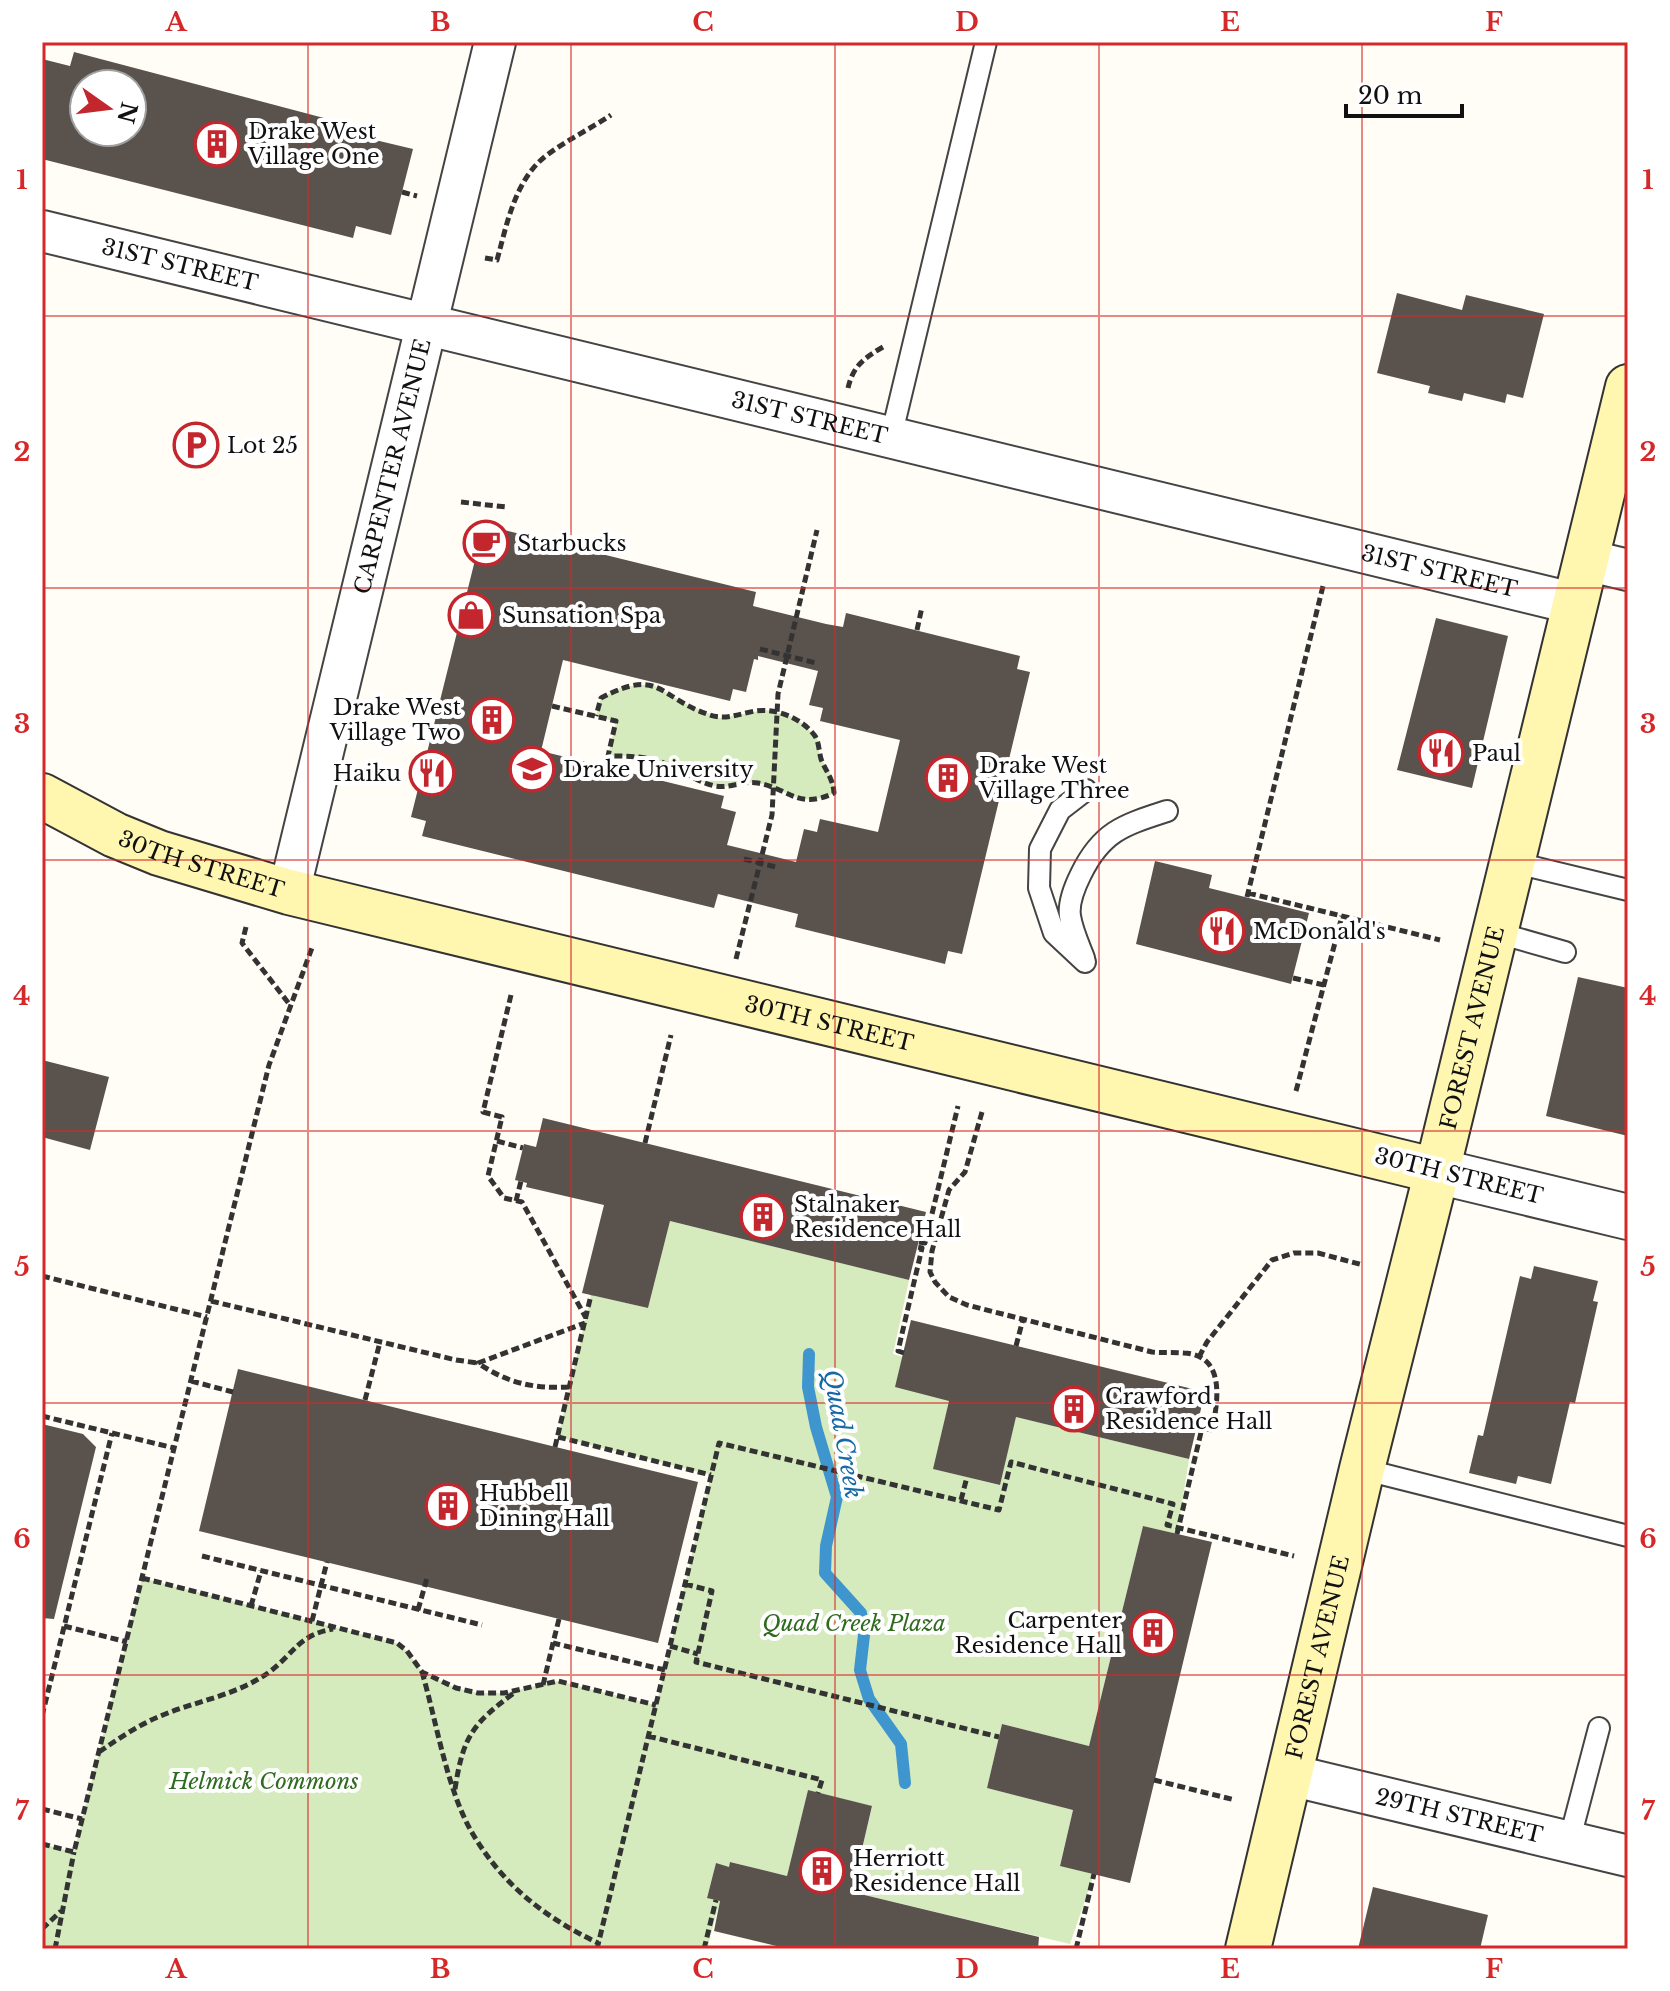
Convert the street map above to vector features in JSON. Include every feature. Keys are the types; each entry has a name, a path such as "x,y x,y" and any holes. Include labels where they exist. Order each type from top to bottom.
{"main road":[{"name":"FOREST AVENUE","path":"1248,1949 1362,1469 1628,387"},
{"name":"30TH STREET","path":"42,796 115,835 159,853 289,892 1437,1171"}],"street":[{"name":"CARPENTER AVENUE","path":"289,892 495,42"},
{"name":"31ST STREET","path":"42,231 1576,604"},
{"path":"1586,560 1628,570"},
{"name":"30TH STREET","path":"1437,1171 1628,1217"},
{"name":"29TH STREET","path":"1290,1775 1628,1856"}],"lane":[{"path":"891,437 986,42"},
{"path":"1086,790 1060,810 1040,849 1039,888 1054,933 1085,962 1070,915 1074,889 1087,861 1103,839 1124,825 1167,811"},
{"path":"1512,862 1628,890"},
{"path":"1495,932 1565,952"},
{"path":"1362,1469 1628,1536"},
{"path":"1569,1842 1599,1728"}],"path":[{"path":"485,258 497,260 516,199 531,170 546,156 611,115"},
{"path":"402,192 418,196"},
{"path":"848,389 852,370 883,348 889,337"},
{"path":"461,502 506,507"},
{"path":"736,961 772,815 778,694 817,530"},
{"path":"599,553 605,531"},
{"path":"1323,586 1247,895 1440,940"},
{"path":"917,630 922,607"},
{"path":"760,649 816,663"},
{"path":"552,706 616,721 608,756 653,759 698,781 718,787 749,781 804,800 821,799 834,793 833,778 820,757 817,738 788,715 766,710 720,718 688,705 652,684 622,687 601,698 596,716"},
{"path":"744,859 776,867"},
{"path":"1296,1091 1342,916"},
{"path":"246,927 242,943 291,1005"},
{"path":"55,1949 74,1852 269,1065 313,945"},
{"path":"1293,978 1324,985"},
{"path":"511,995 483,1112 502,1117 488,1176 504,1198 522,1202 585,1321"},
{"path":"645,1143 671,1035"},
{"path":"904,1353 898,1351 922,1248 918,1244 925,1243 958,1106"},
{"path":"982,1112 965,1172 949,1190 932,1251 930,1272 949,1297 967,1305 1152,1352 1185,1353 1199,1357 1209,1365 1219,1391 1212,1430 1197,1427 1202,1428 1177,1534"},
{"path":"497,1141 523,1148"},
{"path":"516,1201 521,1181"},
{"path":"1199,1357 1207,1342 1272,1260 1294,1253 1318,1253 1363,1265"},
{"path":"42,1276 207,1317"},
{"path":"555,1447 591,1295"},
{"path":"211,1301 478,1363 498,1377 527,1386 569,1387"},
{"path":"1016,1346 1023,1319"},
{"path":"478,1363 585,1321"},
{"path":"365,1400 380,1342"},
{"path":"191,1381 233,1392"},
{"path":"42,1416 174,1448"},
{"path":"42,1716 112,1433"},
{"path":"558,1437 711,1475"},
{"path":"597,1946 719,1443 999,1510 1011,1462 1173,1504 1167,1525 1294,1556"},
{"path":"961,1500 967,1477"},
{"path":"202,1556 482,1625"},
{"path":"312,1621 327,1562"},
{"path":"251,1606 261,1571"},
{"path":"142,1578 397,1643 407,1651 422,1672 454,1790 474,1836 532,1905 597,1946"},
{"path":"418,1610 427,1578"},
{"path":"685,1584 712,1591 696,1662 999,1737"},
{"path":"543,1685 559,1619"},
{"path":"64,1626 127,1642"},
{"path":"99,1752 137,1727 161,1716 249,1684 269,1672 312,1633 338,1628"},
{"path":"553,1643 665,1670"},
{"path":"670,1646 698,1654"},
{"path":"422,1672 456,1688 478,1693 519,1690 558,1681 656,1705"},
{"path":"454,1790 460,1756 468,1738 480,1720 519,1690"},
{"path":"648,1736 822,1780 818,1793"},
{"path":"1154,1780 1235,1800"},
{"path":"42,1809 82,1819"},
{"path":"42,1844 74,1852"},
{"path":"1076,1949 1094,1874"},
{"path":"704,1949 716,1900"},
{"path":"42,1929 61,1911"},
{"path":"589,1949 597,1946"}],"green space":[{"path":"652,684 688,705 720,718 766,710 788,715 817,738 820,757 833,778 834,793 822,798 803,799 758,783 715,786 657,761 608,756 616,722 596,716 601,698 622,687"},
{"name":"Quad Creek Plaza","path":"670,1221 909,1280 893,1354 903,1357 949,1401 934,1469 999,1485 1016,1417 1189,1459 1177,1534 1143,1526 1089,1746 1002,1724 987,1788 1073,1810 1060,1865 1094,1874 1070,1944 852,1892 872,1807 808,1790 787,1876 731,1862 729,1867 716,1864 707,1897 720,1901 707,1949 42,1949 42,1844 74,1852 142,1578 397,1643 422,1672 456,1688 478,1693 504,1693 558,1681 656,1705 711,1475 558,1437 591,1295 648,1308"}],"building":[{"name":"Drake West Village One","path":"74,52 135,68 68,68 68,148 148,148 148,72 373,131 371,139 413,149 391,235 356,226 353,238 42,159 42,59 70,66"},
{"path":"1397,293 1462,310 1466,295 1544,314 1523,398 1507,394 1505,403 1464,393 1462,401 1428,393 1430,386 1377,373"},
{"path":"496,528 756,592 753,606 826,624 843,627 846,613 1020,656 1017,669 1030,672 962,954 948,951 945,964 795,927 798,914 718,894 714,908 422,836 426,821 411,817 480,540 493,543","holes":["758,656 818,671 809,705 823,708 820,721 900,740 878,832 820,819 817,832 804,829 796,862 727,845 736,812 721,808 724,796 541,751 563,660 730,701 733,689 746,692 754,659 758,660"]},
{"path":"1436,618 1508,636 1472,788 1397,770"},
{"name":"McDonald's","path":"1155,861 1212,875 1209,888 1309,913 1291,984 1136,944"},
{"path":"1578,977 1628,988 1628,1136 1546,1116"},
{"path":"42,1060 109,1077 90,1150 42,1137"},
{"name":"Stalnaker Residence Hall","path":"543,1118 926,1212 909,1280 670,1221 648,1308 582,1293 604,1205 526,1187 527,1183 515,1180 524,1144 536,1147"},
{"path":"1534,1266 1598,1281 1593,1301 1598,1302 1575,1403 1570,1402 1551,1484 1518,1476 1516,1484 1469,1473 1478,1435 1483,1436 1520,1276 1531,1279"},
{"name":"Crawford Residence Hall","path":"911,1320 1205,1392 1189,1459 1016,1417 1000,1485 933,1469 949,1401 895,1387"},
{"name":"Hubbell Dining Hall","path":"238,1369 698,1482 658,1643 199,1531"},
{"path":"42,1424 83,1434 96,1447 54,1619 42,1618"},
{"name":"Carpenter Residence Hall","path":"1143,1526 1212,1542 1130,1883 1060,1866 1073,1810 987,1788 1002,1724 1089,1746"},
{"name":"Herriott Residence Hall","path":"808,1790 872,1806 852,1892 1039,1937 1038,1949 789,1949 714,1931 720,1901 707,1898 716,1863 729,1867 730,1862 787,1876"},
{"path":"1373,1887 1488,1915 1480,1949 1358,1949"}],"waterway":[{"name":"Quad Creek","path":"809,1354 808,1387 816,1427 837,1497 826,1546 825,1573 861,1613 864,1635 860,1670 869,1699 901,1744 905,1783"}],"place":[{"name":"Drake West Village One","path":"217,144"},
{"name":"Lot 25","path":"196,445"},
{"name":"Starbucks","path":"486,543"},
{"name":"Sunsation Spa","path":"471,615"},
{"name":"Drake West Village Two","path":"492,720"},
{"name":"Paul","path":"1441,753"},
{"name":"Drake University","path":"532,769"},
{"name":"Haiku","path":"432,773"},
{"name":"Drake West Village Three","path":"948,778"},
{"name":"McDonald's","path":"1222,931"},
{"name":"Stalnaker Residence Hall","path":"763,1217"},
{"name":"Crawford Residence Hall","path":"1074,1409"},
{"name":"Hubbell Dining Hall","path":"448,1506"},
{"name":"Carpenter Residence Hall","path":"1153,1633"},
{"name":"Herriott Residence Hall","path":"822,1871"}],"park label":[{"name":"Helmick Commons","path":"264,1781"}]}
